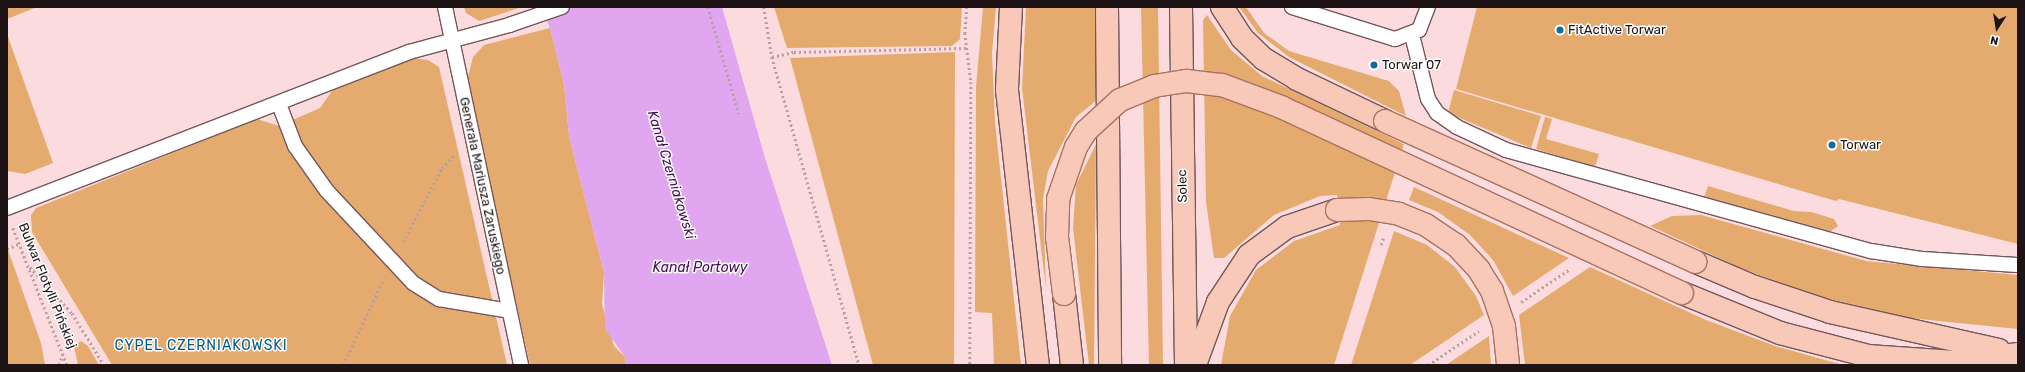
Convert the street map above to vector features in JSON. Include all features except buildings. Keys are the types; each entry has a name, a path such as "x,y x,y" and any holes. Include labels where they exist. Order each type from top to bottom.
{"main road":[{"path":"1011,7 1007,90 1038,365"},
{"path":"1107,7 1110,365"},
{"name":"Solec","path":"1181,7 1186,365"},
{"path":"1222,7 1242,38 1264,59 1297,79 1696,262 1755,287 1830,312 2018,354"},
{"path":"1072,365 1057,237 1058,199 1076,147 1090,126 1120,100 1154,86 1187,81 1222,85 1281,107 1682,293 1780,333 1868,356 1955,362 2018,354"},
{"path":"1195,365 1220,297 1249,255 1287,227 1337,210 1369,209 1399,214 1426,225 1456,245 1479,270 1492,291 1504,326 1508,365"},
{"path":"1110,341 1117,365"}],"lane":[{"name":"Generała Mariusza Zaruskiego","path":"445,7 521,365"},
{"path":"9,215 279,104 451,38 509,25 562,7"},
{"path":"1292,7 1388,38 1412,35 1424,23 1428,7"},
{"path":"1412,35 1428,98 1437,113 1457,127 1506,150 1800,234 1871,251 1922,259 2018,265"},
{"path":"279,104 295,146 327,191 413,283 439,299 509,310"}],"path":[{"path":"708,7 739,114"},
{"path":"764,7 772,58 859,365"},
{"path":"967,7 966,48 971,82 970,365"},
{"path":"772,58 794,52 966,48"},
{"name":"Bulwar Flotylli Pińskiej","path":"9,215 67,365"},
{"path":"7,249 19,244"},
{"path":"1519,304 1577,264"},
{"path":"28,265 72,313 104,365"},
{"path":"1428,365 1486,326"},
{"path":"59,365 63,353"}],"shaded area":[{"path":"7,7 37,7 7,19"},
{"path":"464,7 522,7 479,21 466,13"},
{"path":"774,7 962,7 960,39 952,46 787,48"},
{"path":"983,7 996,7 992,53 995,122 1021,365 994,365 992,313 975,312 976,87"},
{"path":"1026,7 1095,7 1097,100 1076,117 1048,171 1043,199 1046,289 1022,88"},
{"path":"1141,7 1158,7 1163,365 1149,365"},
{"path":"1239,7 1246,7 1264,33 1289,51 1389,81 1399,91 1406,116 1289,57 1258,33"},
{"name":"Torwar","path":"1477,7 2018,7 2018,244 1839,199 1836,201 1456,89"},
{"path":"1207,15 1231,50 1262,76 1404,144 1334,365 1221,365 1230,316 1256,270 1294,241 1340,225 1337,195 1320,196 1274,215 1224,258 1214,258 1206,202 1203,20"},
{"path":"550,28 564,84 569,136 604,272 602,304 614,346 625,357 626,365 530,365 467,81 473,57 484,45"},
{"path":"7,34 53,163 25,174 7,171"},
{"path":"955,52 954,365 873,365 790,58"},
{"path":"412,58 428,60 439,67 507,365 112,365 32,232 31,215 36,208 257,119 279,126 320,108 332,91"},
{"path":"1454,90 1541,116 1531,148 1448,113"},
{"path":"1545,117 1552,119 1546,139 1599,154 1595,167 1536,149"},
{"path":"1096,144 1094,365 1089,365 1073,228 1076,185"},
{"path":"1708,186 1794,211 1811,212 1834,219 1838,226 1828,233 1704,198"},
{"path":"1414,187 1569,258 1513,296 1493,260 1470,235 1438,212 1409,200"},
{"path":"1701,215 1866,261 2018,275 2018,329 1910,318 1817,296 1743,269 1650,226 1672,216"},
{"path":"1394,231 1427,245 1455,267 1476,296 1484,315 1410,365 1351,365"},
{"path":"7,247 41,343 45,365 7,365"},
{"path":"1590,267 1706,320 1775,346 1843,365 1525,365 1519,315"},
{"path":"1489,336 1491,365 1446,365"},
{"path":"81,341 88,346 99,365 78,365 74,346"}],"water":[{"name":"Kanał Portowy","path":"541,7 722,7 765,158 832,365 626,365 625,357 605,329 604,272 569,136 564,84 550,28"}],"place":[{"name":"FitActive Torwar","path":"1560,30"},
{"name":"Torwar 07","path":"1374,65"},
{"name":"Torwar","path":"1832,145"}],"district":[{"name":"CYPEL CZERNIAKOWSKI","path":"201,346"}],"water label":[{"name":"Kanał Czerniakowski","path":"671,175"}]}
